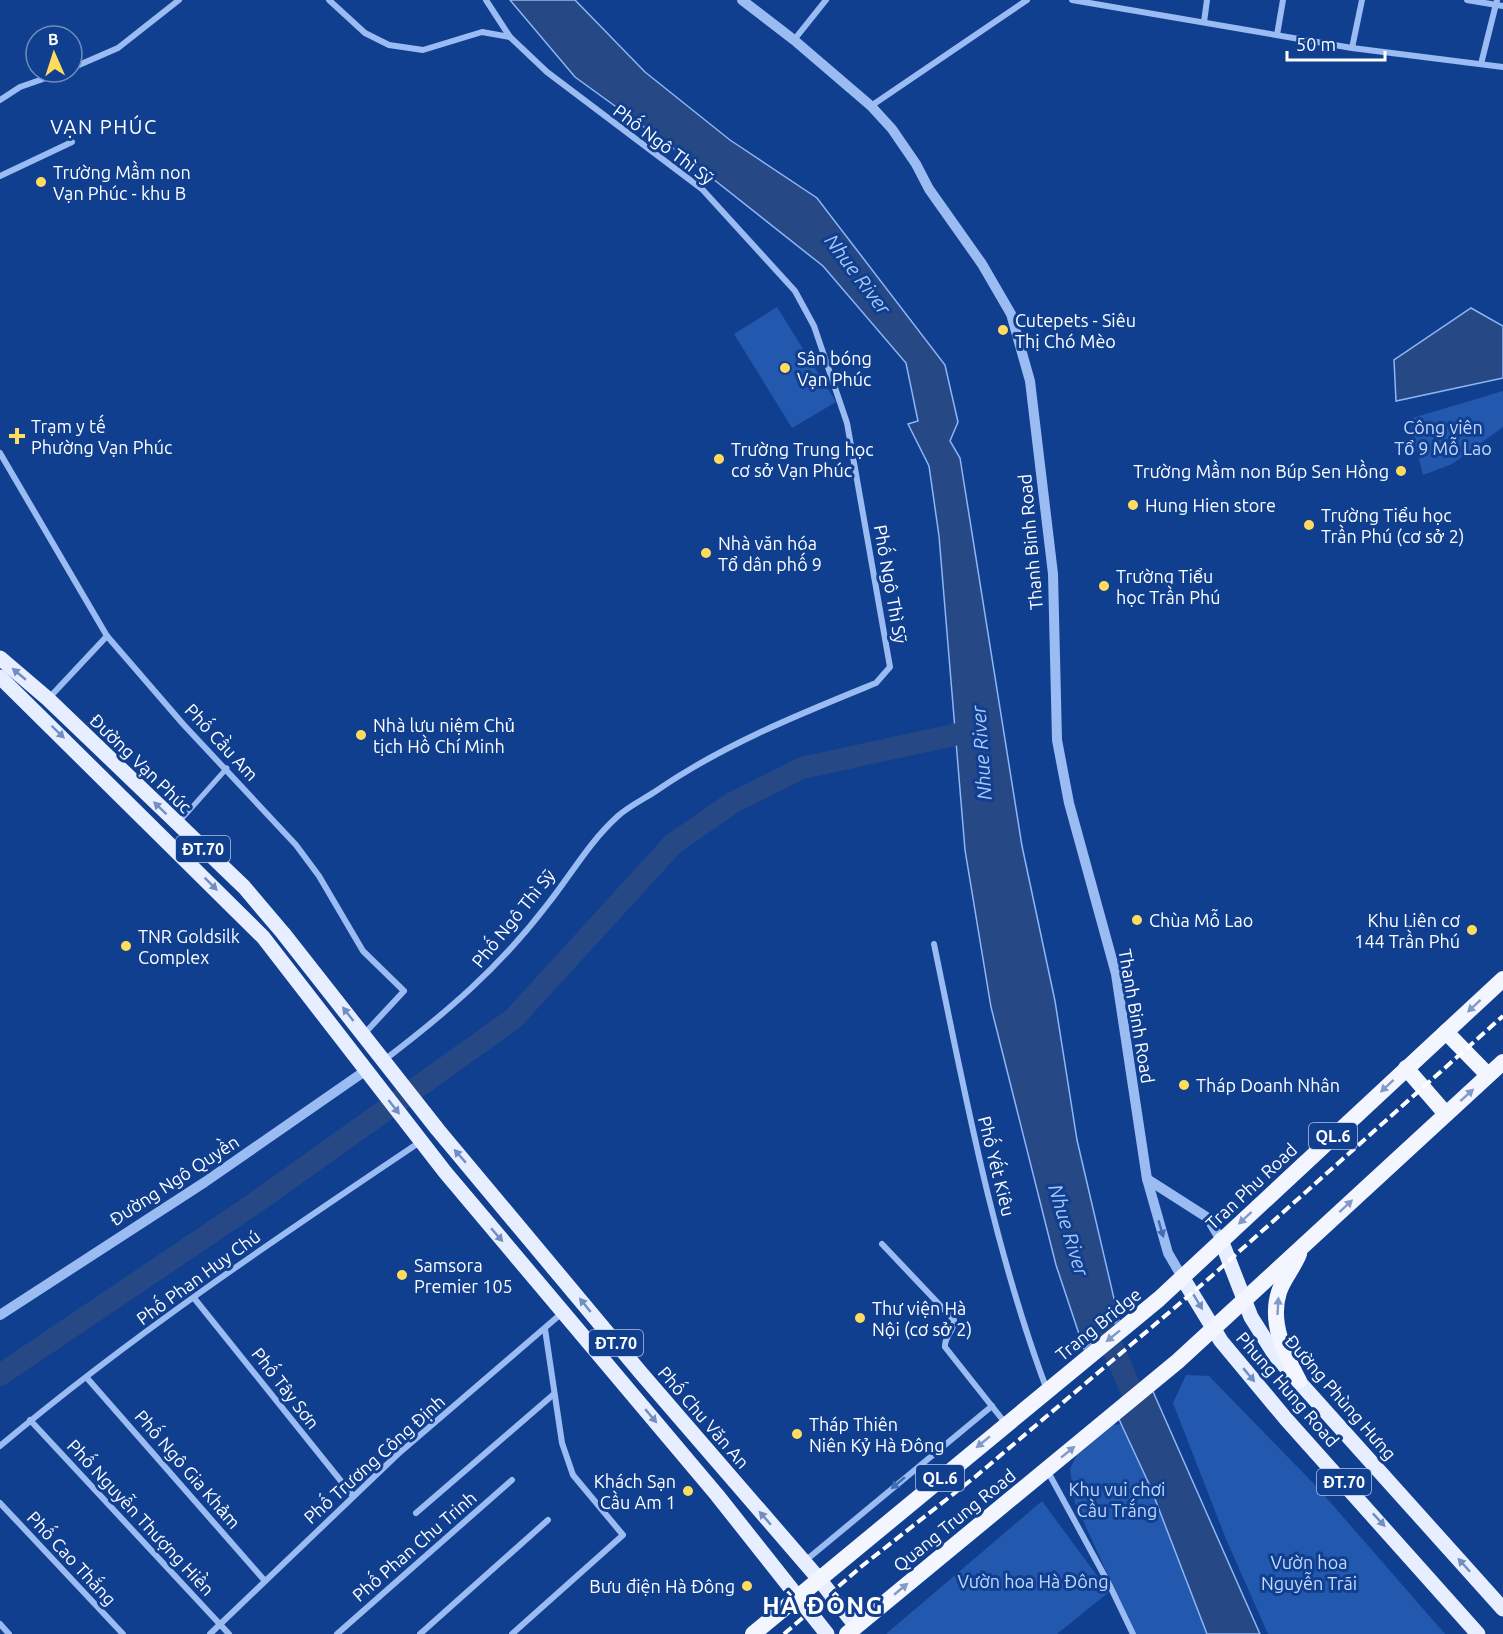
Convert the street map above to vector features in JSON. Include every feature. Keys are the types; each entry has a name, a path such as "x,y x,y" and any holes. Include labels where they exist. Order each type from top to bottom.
{"highway":[{"name":"Tran Phu Road","path":"1158,1299 1503,979"},
{"path":"1446,1032 1488,1075"},
{"path":"1214,1328 1503,1062"},
{"path":"1406,1068 1446,1114"},
{"path":"1299,1381 1281,1348 1276,1304 1279,1290 1292,1270 1303,1246"},
{"name":"Trang Bridge","path":"1047,1390 1158,1299"},
{"name":"Quang Trung Road","path":"855,1631 1178,1361 1214,1328"},
{"name":"QL.6","path":"753,1634 1047,1390"}],"main road":[{"name":"Đường Vạn Phúc","path":"0,658 48,699 244,887 386,1064"},
{"name":"Đường Vạn Phúc","path":"0,677 256,929 368,1075"},
{"path":"292,974 306,962"},
{"name":"ĐT.70","path":"386,1064 435,1126"},
{"name":"ĐT.70","path":"368,1075 472,1206 564,1312 785,1577 827,1634"},
{"path":"418,1138 436,1143 435,1126"},
{"name":"Phố Chu Văn An","path":"435,1126 641,1373 819,1579 855,1631"},
{"path":"472,1206 476,1192 491,1191"},
{"name":"Đường Phùng Hưng","path":"1221,1240 1251,1317 1275,1355 1503,1609"},
{"name":"ĐT.70","path":"1182,1277 1214,1328"},
{"name":"Phung Hung Road","path":"1214,1328 1221,1341 1286,1419 1478,1634"},
{"path":"625,1386 641,1373"},
{"path":"785,1577 803,1562"}],"street":[{"path":"84,63 118,48 179,0"},
{"path":"329,0 365,33 389,45 423,50 482,32 510,37"},
{"name":"Phố Ngô Thì Sỹ","path":"386,1064 487,976 548,904 580,858 619,816 685,771 731,744 876,683 890,667 847,423 814,326 795,291 702,189 547,72 510,37 486,0"},
{"name":"Thanh Binh Road","path":"742,0 794,40 871,106 892,129 916,164 929,189 1007,305 1030,381 1053,574 1057,740 1069,803 1116,974 1147,1179 1168,1252 1182,1277"},
{"path":"794,40 826,0"},
{"path":"871,106 1027,0"},
{"path":"1072,0 1352,48 1503,67"},
{"path":"1204,22 1207,0"},
{"path":"1277,35 1283,0"},
{"path":"1352,48 1362,0"},
{"path":"1467,0 1498,4 1481,64"},
{"path":"0,100 29,84"},
{"path":"0,176 72,142"},
{"name":"Phố Cầu Am","path":"0,453 107,636 224,771 296,845 319,876 363,951 404,991 364,1035"},
{"path":"48,699 107,636"},
{"path":"176,824 191,811 224,771"},
{"name":"Phố Yết Kiêu","path":"934,944 972,1133 1021,1315 1047,1390"},
{"name":"Đường Ngô Quyền","path":"0,1315 368,1075"},
{"name":"Phố Phan Huy Chú","path":"0,1446 30,1420 194,1298 418,1138"},
{"path":"1147,1179 1208,1218 1221,1240"},
{"path":"882,1244 954,1320 954,1325 945,1339 945,1347 1006,1424"},
{"name":"Phố Tây Sơn","path":"194,1298 353,1497"},
{"name":"Phố Trương Công Định","path":"210,1634 398,1454 564,1312"},
{"path":"512,1634 623,1535 573,1475 562,1443 544,1329"},
{"name":"Phố Ngô Gia Khảm","path":"87,1378 266,1581"},
{"path":"416,1513 554,1394"},
{"path":"803,1562 992,1406"},
{"name":"Phố Nguyễn Thượng Hiền","path":"30,1420 229,1634"},
{"path":"1046,1469 1110,1586 1133,1634"},
{"name":"Phố Phan Chu Trinh","path":"337,1634 512,1480"},
{"name":"Phố Cao Thắng","path":"0,1503 123,1634"},
{"path":"420,1634 548,1520"},
{"path":"0,1624 9,1634"}],"green space":[{"name":"Sân bóng Vạn Phúc","path":"777,307 836,402 792,428 734,334"},
{"name":"Công viên Tổ 9 Mỗ Lao","path":"1503,391 1503,427 1452,464 1423,475 1409,419"},
{"name":"Vườn hoa Nguyễn Trãi","path":"1186,1375 1209,1376 1317,1487 1445,1634 1268,1634 1226,1539 1173,1403"},
{"name":"Khu vui chơi Cầu Trắng","path":"1123,1424 1153,1484 1211,1634 1135,1634 1075,1503 1070,1469 1080,1448 1112,1425"},
{"name":"Vườn hoa Hà Đông","path":"1042,1501 1109,1592 1057,1634 886,1634"}],"water":[{"path":"510,0 575,0 645,72 730,140 817,198 945,365 958,422 950,441 960,458 1022,846 1055,1001 1077,1140 1119,1320 1084,1349 1056,1265 991,1007 965,850 939,536 929,466 908,424 918,421 906,363 823,266 684,156 575,77"},
{"path":"1471,308 1503,326 1503,378 1396,401 1394,360"},
{"path":"1151,1387 1260,1634 1207,1634 1150,1486 1117,1415"}],"waterway":[{"path":"0,1375 255,1203 513,1019 673,844 732,803 802,768 981,729"},
{"name":"Nhue River","path":"1101,1321 1143,1417"}],"railway":[{"path":"784,1634 862,1566 975,1477 1205,1282 1503,1016"}],"place":[{"name":"Trường Mầm non Vạn Phúc - khu B","path":"41,182"},
{"name":"Cutepets - Siêu Thị Chó Mèo","path":"1003,330"},
{"name":"Sân bóng Vạn Phúc","path":"785,368"},
{"name":"Trạm y tế Phường Vạn Phúc","path":"17,436"},
{"name":"Trường Trung học cơ sở Vạn Phúc","path":"719,459"},
{"name":"Trường Mầm non Búp Sen Hồng","path":"1401,471"},
{"name":"Hung Hien store","path":"1133,505"},
{"name":"Trường Tiểu học Trần Phú (cơ sở 2)","path":"1309,525"},
{"name":"Nhà văn hóa Tổ dân phố 9","path":"706,553"},
{"name":"Trường Tiểu học Trần Phú","path":"1104,586"},
{"name":"Nhà lưu niệm Chủ tịch Hồ Chí Minh","path":"361,735"},
{"name":"Chùa Mỗ Lao","path":"1137,920"},
{"name":"Khu Liên cơ 144 Trần Phú","path":"1472,930"},
{"name":"TNR Goldsilk Complex","path":"126,946"},
{"name":"Tháp Doanh Nhân","path":"1184,1085"},
{"name":"Samsora Premier 105","path":"402,1275"},
{"name":"Thư viện Hà Nội (cơ sở 2)","path":"860,1318"},
{"name":"Tháp Thiên Niên Kỷ Hà Đông","path":"797,1434"},
{"name":"Khách Sạn Cầu Am 1","path":"688,1491"},
{"name":"Bưu điện Hà Đông","path":"747,1586"}],"district":[{"name":"VẠN PHÚC","path":"104,126"},
{"name":"HÀ ĐÔNG","path":"823,1605"}]}
